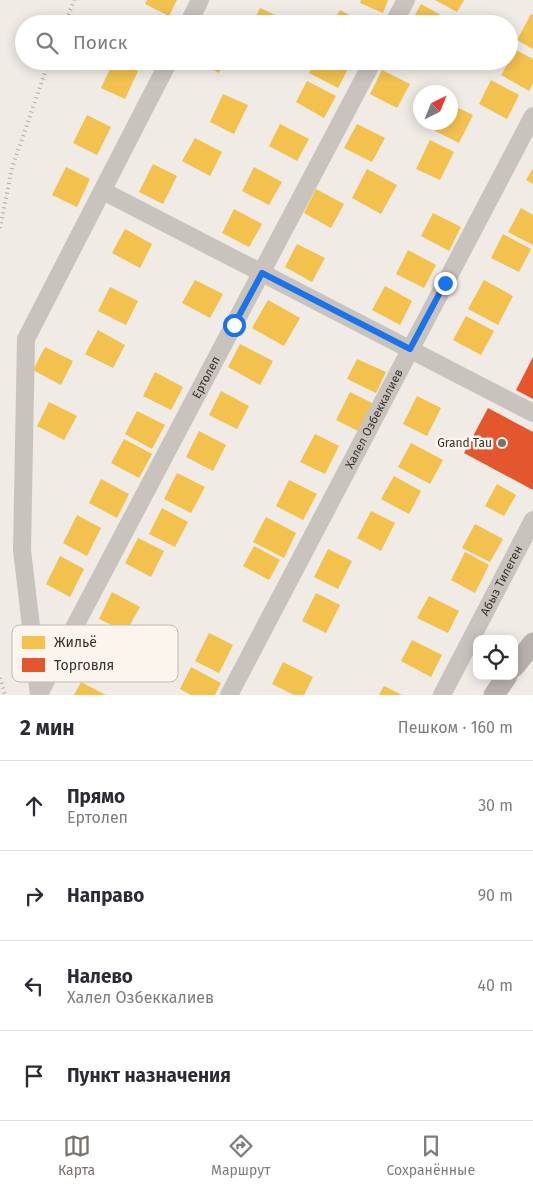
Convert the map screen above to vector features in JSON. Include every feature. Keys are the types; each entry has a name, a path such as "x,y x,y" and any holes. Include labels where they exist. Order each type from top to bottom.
{"main road":[{"path":"518,662 533,642"},
{"path":"494,695 504,680"}],"street":[{"path":"192,15 200,0"},
{"path":"398,15 406,0"},
{"path":"31,625 22,550 26,339 164,70"},
{"name":"Ертолеп","path":"76,625 369,70"},
{"name":"Халел Озбеккалиев","path":"229,695 533,116"},
{"path":"103,191 533,412"},
{"name":"Абыз Тилеген","path":"442,695 533,520"},
{"name":"Ертолеп","path":"39,694 45,682"}],"building: Жильё":[{"path":"147,0 177,0 170,15 145,4"},
{"path":"361,0 388,0 383,13 360,3"},
{"path":"435,0 464,0 457,12"},
{"path":"421,4 441,15 415,15"},
{"path":"260,8 275,15 256,15"},
{"path":"340,10 349,15 337,15"},
{"path":"531,14 533,15 533,49 518,41"},
{"path":"518,51 533,59 533,83 529,91 501,75 504,70 518,70"},
{"path":"110,70 138,71 125,99 101,88"},
{"path":"311,70 347,70 338,88 309,73"},
{"path":"382,70 410,84 397,108 370,94"},
{"path":"491,80 519,95 507,119 479,104"},
{"path":"307,81 336,96 324,118 296,102"},
{"path":"223,94 248,105 234,134 210,122"},
{"path":"458,108 473,115 459,143 435,131 458,130"},
{"path":"87,115 111,127 97,155 73,143"},
{"path":"280,124 309,139 297,161 269,146"},
{"path":"357,124 385,138 372,162 344,148"},
{"path":"195,138 222,152 210,176 182,161"},
{"path":"430,140 454,152 440,180 416,169"},
{"path":"153,164 177,176 163,204 139,192"},
{"path":"66,167 90,179 77,207 52,195"},
{"path":"254,167 282,182 269,205 242,191"},
{"path":"533,168 533,184 526,180"},
{"path":"367,169 397,185 381,214 352,198"},
{"path":"316,189 344,204 331,228 304,213"},
{"path":"521,208 533,215 533,245 508,232"},
{"path":"234,209 262,224 249,247 222,233"},
{"path":"433,213 461,227 449,251 421,236"},
{"path":"125,229 152,244 140,268 112,253"},
{"path":"503,234 531,249 519,272 491,258"},
{"path":"297,244 325,258 312,282 285,267"},
{"path":"408,250 436,265 424,288 396,274"},
{"path":"195,280 223,294 210,318 182,303"},
{"path":"484,280 513,296 498,325 468,309"},
{"path":"385,286 412,301 400,325 372,310"},
{"path":"110,287 138,301 126,325 98,311"},
{"path":"268,300 300,318 284,346 252,328"},
{"path":"466,316 494,331 481,355 453,340"},
{"path":"98,330 125,345 113,368 85,354"},
{"path":"240,344 273,361 260,385 228,367"},
{"path":"45,347 73,361 61,385 33,370"},
{"path":"357,359 386,372 376,393 347,379"},
{"path":"155,372 183,387 171,410 143,396"},
{"path":"221,391 249,406 237,429 209,415"},
{"path":"350,392 374,404 360,432 336,420"},
{"path":"417,396 441,408 427,436 403,424"},
{"path":"49,402 77,416 64,440 37,426"},
{"path":"137,411 165,425 152,449 125,434"},
{"path":"199,431 226,445 213,471 186,457"},
{"path":"315,434 339,446 325,474 300,462"},
{"path":"124,439 152,454 139,478 111,463"},
{"path":"411,443 443,460 430,484 398,467"},
{"path":"177,473 205,487 191,513 164,499"},
{"path":"394,476 421,491 409,514 381,499"},
{"path":"101,479 129,494 117,518 89,503"},
{"path":"289,480 317,494 303,520 276,506"},
{"path":"497,484 516,495 504,516 485,506"},
{"path":"162,508 188,522 175,547 149,534"},
{"path":"371,511 395,523 381,551 357,538"},
{"path":"77,515 101,528 87,556 63,543"},
{"path":"266,517 296,533 284,558 253,542"},
{"path":"475,524 503,539 490,562 462,548"},
{"path":"138,538 164,551 151,577 125,563"},
{"path":"254,546 280,560 269,580 243,566"},
{"path":"328,549 352,561 338,589 314,577"},
{"path":"465,552 489,565 475,593 451,580"},
{"path":"60,556 84,569 70,597 46,584"},
{"path":"112,592 140,607 130,625 111,625 99,619"},
{"path":"316,593 340,605 326,633 302,621"},
{"path":"429,596 459,611 448,633 417,618"},
{"path":"209,633 233,645 219,673 195,661"},
{"path":"412,640 442,655 431,677 401,661"},
{"path":"283,662 313,677 304,695 294,695 272,684"},
{"path":"191,667 221,683 215,695 191,695 180,689"},
{"path":"81,682 106,695 74,695"},
{"path":"384,686 402,695 379,695"}],"building: Торговля":[{"path":"533,357 533,399 516,390"},
{"name":"Grand Tau","path":"488,408 533,432 533,490 464,453"}],"railway":[{"path":"68,15 74,0"},
{"path":"0,228 12,168 46,70"},
{"path":"0,678 5,695"}],"place":[{"name":"Grand Tau","path":"502,443"}],"route":[{"path":"234,325 262,273 410,349 445,283"}]}
